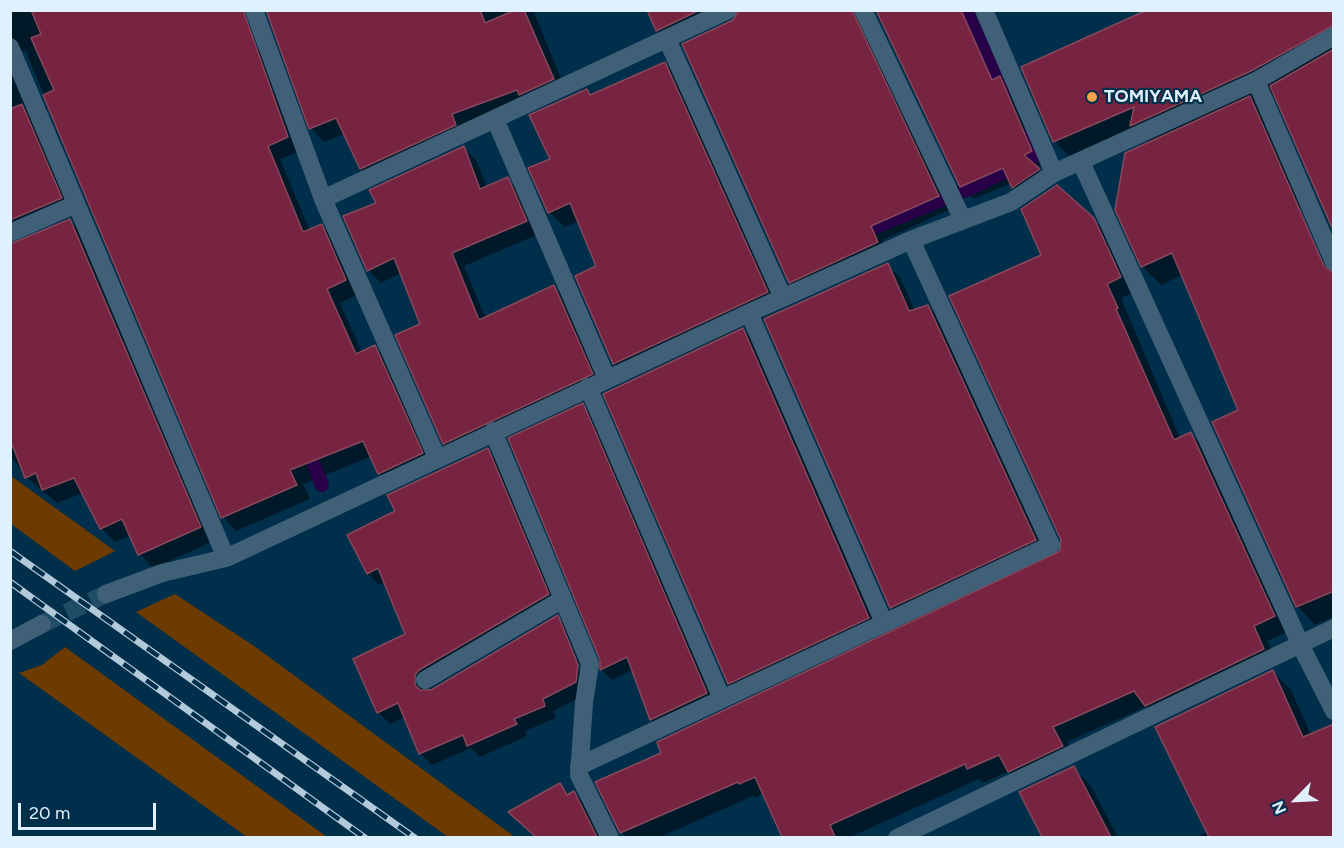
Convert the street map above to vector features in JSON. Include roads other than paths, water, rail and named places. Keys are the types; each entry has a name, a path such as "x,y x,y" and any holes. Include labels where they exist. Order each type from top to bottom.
{"street":[{"path":"254,10 323,199 437,458"},
{"path":"323,199 728,10"},
{"path":"863,10 963,220"},
{"path":"984,10 1054,173"},
{"path":"106,594 162,573 226,558 493,431 783,298 911,240 1011,202 1054,173 1256,81 1288,60 1334,36"},
{"path":"668,39 783,298"},
{"path":"10,47 226,558"},
{"path":"1256,81 1334,262"},
{"path":"495,119 607,379"},
{"path":"1082,162 1300,644 1334,711"},
{"path":"10,234 76,204"},
{"path":"579,766 1051,545 911,240"},
{"path":"748,314 885,623"},
{"path":"588,387 722,699"},
{"path":"493,431 590,664 579,775 610,837"},
{"path":"425,680 562,599"},
{"path":"10,641 42,624"},
{"path":"897,837 1334,628"}],"waterway":[{"path":"966,10 1003,94"},
{"path":"855,235 971,188 1032,159 1022,136"},
{"path":"306,446 322,485"}],"tunnel":[{"path":"42,624 106,594"}],"railway":[{"path":"10,551 415,838"},
{"path":"10,582 365,838"}],"place":[{"name":"TOMIYAMA","path":"1092,97"}]}
